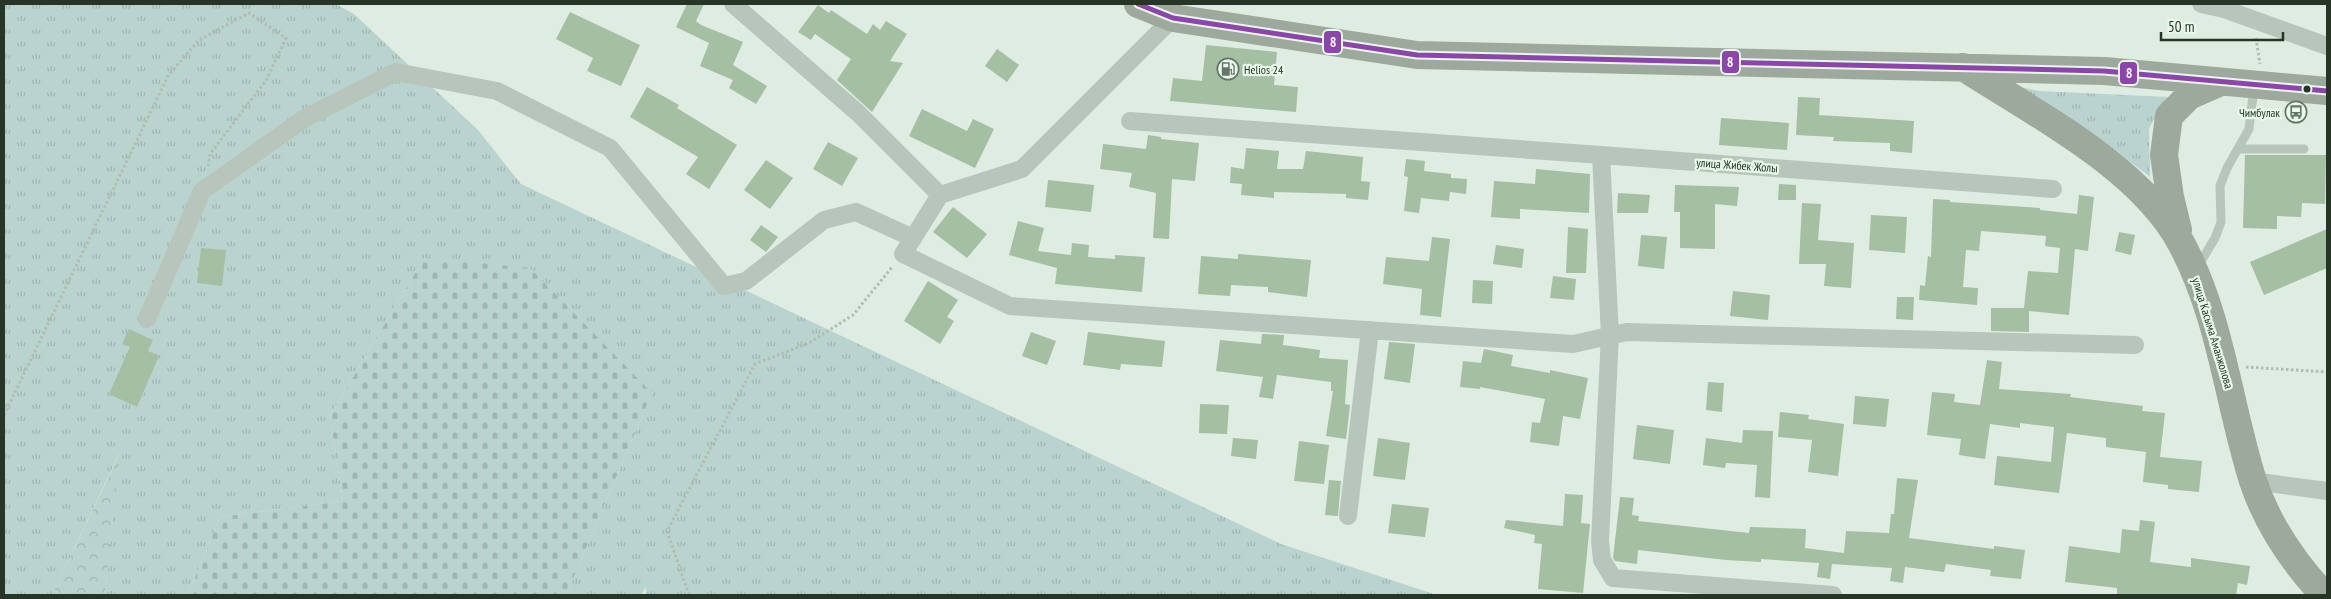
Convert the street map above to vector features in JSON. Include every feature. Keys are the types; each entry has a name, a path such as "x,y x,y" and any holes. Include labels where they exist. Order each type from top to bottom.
{"main road":[{"path":"1138,4 1173,18 1417,55 2104,71 2327,91"},
{"name":"улица Касыма Аманжолова","path":"1963,67 2101,156 2144,194 2180,242 2201,286 2226,366 2253,481 2268,516 2292,556 2324,595"},
{"path":"2180,242 2170,197 2164,155 2169,116 2189,96 2222,81"}],"street":[{"path":"732,4 858,113 940,195"},
{"path":"2201,4 2254,20 2327,46"},
{"path":"1173,18 1022,169 940,195 903,254 1010,306 1573,344 1610,335 1647,333 2135,345"},
{"path":"147,319 202,191 304,118 396,72 497,91 610,148 724,286 746,281 824,220 856,212 913,238"},
{"name":"улица Жибек Жолы","path":"1130,121 2053,189"},
{"path":"1601,155 1610,335 1600,541 1602,560 1613,578 1833,595"},
{"path":"1348,516 1370,330"},
{"path":"2253,481 2327,491"}],"lane":[{"path":"2194,272 2215,238 2221,222 2220,186 2249,128 2258,84"},
{"path":"2238,149 2304,149"}],"path":[{"path":"4,415 168,76 199,40 249,13 286,38 267,79 210,154 202,191"},
{"path":"2254,20 2258,84"},
{"path":"689,595 668,531 755,364 809,343 853,315 903,254"},
{"path":"2226,366 2327,372"}],"green space":[{"path":"4,4 336,4 354,14 478,130 521,184 1281,544 1437,595 646,595 646,587 641,595 566,595 652,393 424,258 330,416 343,501 220,517 188,595 105,595 119,454 52,595 4,595"},
{"path":"2003,84 2040,91 2168,97 2149,128 2150,177 2099,138"},
{"path":"424,258 530,268 652,393 566,595 188,595 220,517 343,501 330,416"},
{"path":"120,453 105,595 52,595"}],"building":[{"path":"687,4 704,4 696,21 701,25 743,42 733,65 767,86 756,104 729,88 733,80 700,66 709,43 676,27"},
{"path":"818,5 829,13 831,10 867,34 873,24 880,30 886,21 907,34 890,61 903,63 872,112 837,80 851,59 815,34 811,40 798,32"},
{"path":"570,12 640,45 621,86 587,71 593,58 556,39"},
{"path":"1206,45 1277,52 1274,85 1298,87 1296,112 1170,101 1173,78 1202,81"},
{"path":"997,49 1019,65 1007,82 985,66"},
{"path":"647,87 679,105 677,108 737,145 709,189 686,174 698,157 630,117"},
{"path":"1798,97 1820,98 1819,115 1914,121 1912,153 1890,151 1890,143 1833,141 1834,137 1796,135"},
{"path":"922,109 967,131 973,119 994,129 975,168 909,136"},
{"path":"1721,118 1789,123 1787,150 1719,145"},
{"path":"1148,135 1161,137 1161,139 1199,143 1195,181 1172,179 1169,239 1153,238 1156,193 1129,187 1132,173 1100,169 1103,144 1146,149"},
{"path":"828,142 858,158 842,186 813,169"},
{"path":"1246,148 1279,151 1277,169 1303,169 1306,151 1363,157 1361,181 1370,182 1368,200 1346,198 1346,194 1274,192 1274,198 1241,195 1242,184 1230,183 1231,167 1244,169"},
{"path":"2245,155 2326,155 2325,204 2302,203 2301,217 2277,216 2277,229 2243,228"},
{"path":"1406,159 1425,161 1424,171 1451,174 1451,178 1467,179 1466,194 1450,192 1449,201 1421,198 1419,213 1404,211 1408,177 1404,176"},
{"path":"766,160 793,178 770,209 744,190"},
{"path":"1536,169 1590,174 1589,213 1520,209 1520,219 1491,217 1494,181 1535,184"},
{"path":"1048,180 1094,185 1091,212 1045,207"},
{"path":"1779,184 1796,185 1796,200 1778,200"},
{"path":"1675,185 1739,187 1737,206 1715,204 1715,249 1680,248 1680,212 1674,212"},
{"path":"1618,193 1650,195 1648,213 1617,213"},
{"path":"2079,195 2094,197 2088,251 2075,249 2069,315 2029,311 2029,332 1991,331 1991,308 2024,308 2028,271 2058,273 2060,248 2045,246 2046,236 1981,231 1979,251 1966,250 1963,287 1978,288 1977,305 1919,300 1920,285 1925,286 1928,256 1931,257 1933,199 1950,200 1950,202 2040,208 2040,210 2077,214"},
{"path":"1802,203 1821,204 1818,240 1854,243 1851,288 1824,286 1826,264 1799,264"},
{"path":"953,207 987,234 967,258 933,232"},
{"path":"1871,215 1907,217 1905,253 1869,250"},
{"path":"1018,221 1044,228 1038,251 1071,255 1072,243 1089,245 1088,257 1115,259 1115,255 1145,257 1142,292 1055,284 1057,268 1009,255"},
{"path":"761,225 778,237 766,252 750,240"},
{"path":"1568,227 1588,229 1586,273 1566,273"},
{"path":"2327,229 2327,268 2264,295 2250,262"},
{"path":"2119,232 2135,235 2131,255 2115,251"},
{"path":"1641,235 1667,237 1664,269 1638,266"},
{"path":"1432,237 1450,239 1441,317 1420,315 1422,289 1383,284 1386,257 1429,261"},
{"path":"1496,245 1524,249 1522,268 1493,264"},
{"path":"201,248 226,250 222,286 197,283"},
{"path":"1238,254 1311,260 1307,297 1268,292 1268,287 1231,285 1230,296 1198,294 1201,256 1238,259"},
{"path":"1553,276 1576,279 1574,300 1550,298"},
{"path":"1473,280 1493,281 1492,304 1472,303"},
{"path":"928,281 958,300 947,317 954,321 940,344 904,321"},
{"path":"1733,291 1770,295 1768,320 1730,316"},
{"path":"1897,297 1914,297 1913,320 1896,319"},
{"path":"129,329 153,340 148,351 159,356 137,407 109,394 130,347 122,344"},
{"path":"1031,332 1056,341 1047,365 1022,356"},
{"path":"1088,332 1165,341 1162,367 1121,364 1120,370 1083,365"},
{"path":"1262,334 1284,335 1283,345 1320,350 1319,358 1348,360 1345,404 1350,405 1346,439 1326,436 1333,391 1331,391 1331,382 1277,375 1273,399 1259,397 1263,377 1216,371 1220,340 1261,344"},
{"path":"1389,342 1415,344 1410,383 1384,379"},
{"path":"1484,349 1513,355 1511,366 1550,373 1550,370 1588,378 1580,419 1563,416 1559,446 1530,442 1532,422 1540,423 1545,399 1480,387 1480,389 1460,387 1463,361 1481,363"},
{"path":"1987,360 2002,362 1999,389 2071,394 2070,397 2143,406 2142,411 2165,413 2160,457 2202,461 2199,492 2168,489 2168,485 2143,482 2146,452 2106,447 2106,438 2067,433 2059,493 1994,485 1997,456 2051,462 2054,427 2020,423 2020,428 1990,424 1985,459 1959,455 1961,439 1927,435 1932,392 1955,394 1954,402 1980,405"},
{"path":"1708,382 1724,383 1722,412 1706,410"},
{"path":"1855,396 1889,399 1886,427 1853,424"},
{"path":"1200,404 1229,405 1227,434 1199,433"},
{"path":"1780,412 1809,415 1808,419 1844,424 1838,476 1808,472 1812,440 1778,437"},
{"path":"1637,425 1674,430 1670,464 1633,459"},
{"path":"1743,430 1773,431 1770,498 1755,497 1757,465 1726,463 1725,468 1703,465 1706,438 1742,443"},
{"path":"1233,438 1258,440 1256,459 1231,456"},
{"path":"1378,438 1410,443 1405,480 1373,476"},
{"path":"1299,441 1329,445 1324,484 1294,481"},
{"path":"1897,478 1918,480 1909,538 1994,549 1994,546 2025,550 2021,579 1990,576 1991,570 1946,564 1944,572 1905,567 1903,583 1890,581 1892,568 1832,564 1830,579 1817,577 1819,563 1761,559 1761,562 1726,560 1638,550 1637,564 1615,561 1613,558 1620,497 1634,498 1632,515 1639,516 1638,521 1749,533 1750,527 1806,529 1805,548 1844,553 1846,531 1889,533 1891,514 1894,514"},
{"path":"1329,480 1341,481 1338,516 1325,515"},
{"path":"1565,494 1583,495 1581,523 1590,524 1583,593 1538,589 1542,544 1534,543 1535,535 1504,528 1506,520 1563,526"},
{"path":"1392,504 1429,508 1425,537 1388,533"},
{"path":"2140,520 2155,522 2150,562 2191,567 2191,558 2250,566 2247,585 2238,583 2236,595 2117,595 2117,588 2065,582 2069,546 2120,553 2122,529 2139,531"}],"transit line":[{"name":"8","path":"1138,4 1173,18 1417,55 2104,71 2327,91"}],"place":[{"name":"Helios 24","path":"1228,69"},
{"name":"Чимбулак","path":"2296,112"}]}
